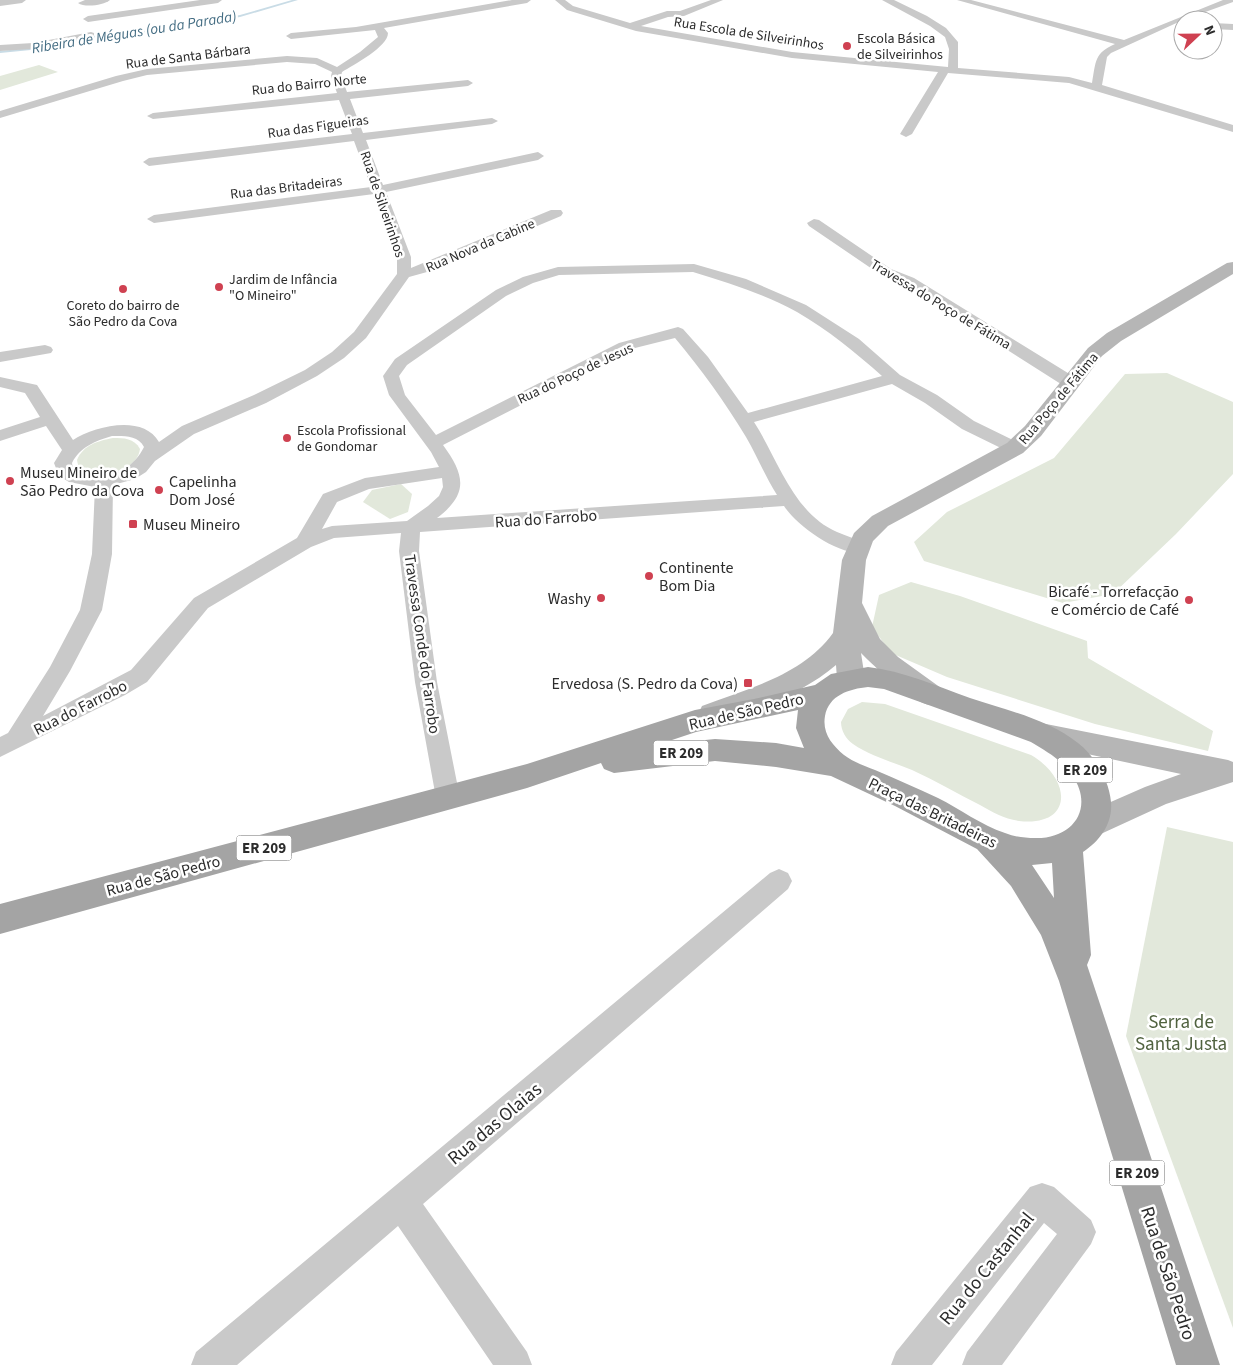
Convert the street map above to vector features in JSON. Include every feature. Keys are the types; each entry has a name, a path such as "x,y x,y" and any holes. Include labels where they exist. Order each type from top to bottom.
{"main road":[{"name":"Praça das Britadeiras","path":"868,677 886,679 931,696 1041,734 1060,744 1075,757 1087,773 1097,804 1096,816 1092,825 1081,839 1067,846 1047,851 1018,850 988,841 931,809 836,765 826,757 816,744 809,730 808,717 813,706 823,693 836,683 868,677"},
{"name":"Rua de São Pedro","path":"0,918 528,776 695,721 754,710 823,693"},
{"name":"Rua de São Pedro","path":"528,776 638,757 715,750 776,754 836,765"},
{"name":"Rua de São Pedro","path":"988,841 1022,876 1055,928 1076,981 1198,1365"},
{"name":"Rua de São Pedro","path":"1067,846 1076,981"}],"street":[{"path":"0,3 22,0"},
{"path":"82,3 106,0"},
{"path":"88,20 177,3 218,0"},
{"path":"291,36 376,26 527,0"},
{"name":"Rua Escola de Silveirinhos","path":"559,0 570,8 630,26 802,56 1069,80 1096,86 1233,129"},
{"path":"630,26 668,14 681,14 719,0"},
{"path":"886,0 908,10 948,34 953,43 949,70 906,134"},
{"path":"961,0 1123,43"},
{"path":"1207,10 1230,0"},
{"path":"1096,86 1102,57 1107,51 1123,43 1173,25"},
{"path":"337,71 357,59 383,38 383,33 376,26"},
{"path":"0,48 15,50 91,35"},
{"path":"7,60 14,56 15,50"},
{"name":"Rua de Santa Bárbara","path":"0,115 120,78 147,72 269,60 302,59 325,64 337,71"},
{"name":"Rua de Santa Bárbara","path":"325,64 357,59"},
{"name":"Rua de Silveirinhos","path":"70,449 93,436 112,431 160,433 210,419 260,399 311,373 338,355 360,335 404,274 404,257 336,76 337,71"},
{"name":"Rua do Bairro Norte","path":"153,116 468,83"},
{"name":"Rua das Figueiras","path":"149,162 492,121"},
{"name":"Rua das Britadeiras","path":"154,220 379,190 538,156"},
{"name":"Rua Nova da Cabine","path":"404,274 422,269 556,213"},
{"name":"Travessa do Poço de Fátima","path":"814,223 886,272 909,281 1070,382"},
{"name":"Rua Poço de Fátima","path":"851,679 846,635 854,560 862,538 880,521 1015,448 1033,431 1095,352 1114,337 1233,267"},
{"path":"411,528 443,503 452,488 450,471 433,443 396,394 391,376 401,362 501,293 528,280 558,271 694,268 742,282 801,308 853,342 894,378 931,399 968,425 1015,448"},
{"name":"Rua do Poço de Jesus","path":"433,443 625,346 678,332 702,360 744,419 774,476 798,513 828,536 859,547"},
{"path":"0,357 45,350"},
{"path":"744,419 894,378"},
{"path":"0,382 31,389 70,449 63,463 65,472 80,480 104,481 102,554 91,610 60,671 8,744"},
{"path":"0,436 50,419"},
{"name":"Rua de Silveirinhos","path":"104,481 133,472 170,441 210,419"},
{"path":"137,432 148,438 152,445 150,456"},
{"name":"Rua do Farrobo","path":"304,542 330,498 365,484 450,471"},
{"name":"Rua do Farrobo","path":"8,744 139,676 201,603 304,542 332,532 411,528 789,500"},
{"name":"Travessa Conde do Farrobo","path":"411,528 409,551 426,682 448,798"},
{"path":"850,604 869,644 888,664 931,696"},
{"path":"695,721 781,686 806,672 829,656 846,635"},
{"path":"1041,734 1231,773"},
{"path":"1092,825 1133,804 1187,783 1231,773"},
{"name":"Rua das Olaias","path":"209,1365 778,881"},
{"name":"Rua do Castanhal","path":"909,1365 1042,1199 1079,1232 980,1365"},
{"path":"401,1201 514,1365"}],"green space":[{"path":"39,65 58,72 0,90 0,76"},
{"path":"1167,373 1233,402 1233,474 1176,534 1113,594 1063,603 924,561 914,542 947,512 1054,458 1125,374"},
{"path":"113,438 128,439 138,445 140,449 137,457 131,464 114,472 104,473 94,473 78,465 77,460 87,447"},
{"path":"401,484 412,494 408,512 390,519 363,502 372,490"},
{"path":"911,582 960,596 1087,641 1088,658 1213,731 1208,751 1095,724 947,677 891,653 872,627 879,595"},
{"path":"862,702 885,704 1031,755 1045,765 1054,776 1060,788 1061,799 1058,809 1050,817 1037,821 1009,819 912,770 860,748 846,737 841,722 848,709"},
{"name":"Serra de Santa Justa","path":"1167,827 1233,842 1233,1328 1126,1036"}],"waterway":[{"name":"Ribeira de Méguas (ou da Parada)","path":"0,52 41,48 108,34 155,31 240,16 296,0"}],"place":[{"name":"Escola Básica de Silveirinhos","path":"847,46"},
{"name":"Jardim de Infância \"O Mineiro\"","path":"219,287"},
{"name":"Coreto do bairro de São Pedro da Cova","path":"123,289"},
{"name":"Escola Profissional de Gondomar","path":"287,438"},
{"name":"Museu Mineiro de São Pedro da Cova","path":"10,481"},
{"name":"Capelinha Dom José","path":"159,490"},
{"name":"Museu Mineiro","path":"133,524"},
{"name":"Continente Bom Dia","path":"649,576"},
{"name":"Washy","path":"601,598"},
{"name":"Bicafé - Torrefacção e Comércio de Café","path":"1189,600"},
{"name":"Ervedosa (S. Pedro da Cova)","path":"748,683"}]}
